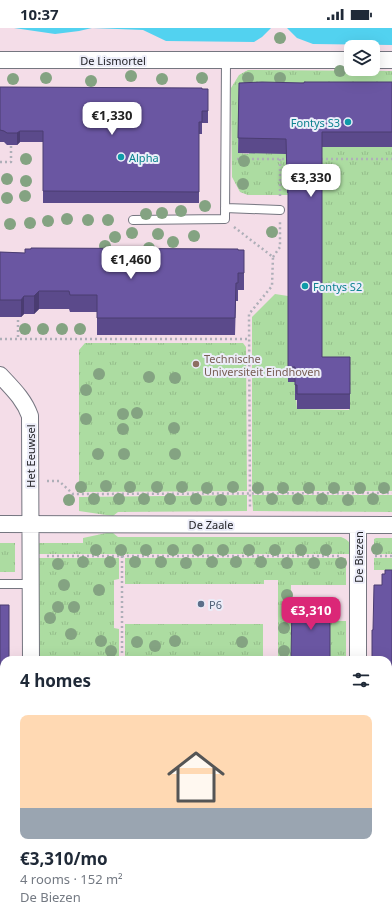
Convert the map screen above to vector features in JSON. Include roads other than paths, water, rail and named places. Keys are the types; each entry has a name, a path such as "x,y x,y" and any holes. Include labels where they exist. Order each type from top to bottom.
{"street":[{"name":"De Lismortel","path":"0,60 344,60"},
{"path":"380,60 392,60"},
{"name":"Het Eeuwsel","path":"0,375 23,401 30,416 31,524"},
{"name":"De Zaale","path":"0,524 392,525"},
{"path":"31,524 31,656"},
{"name":"De Biezen","path":"358,525 358,656"}],"lane":[{"path":"133,220 225,219 226,60"},
{"path":"225,208 280,210"},
{"path":"0,584 31,584"}],"water":[{"path":"14,28 92,28 55,34"},
{"path":"92,28 271,28 262,37 254,42 166,41 143,30"},
{"path":"287,28 392,28 392,45 380,45 380,40 344,40 344,44 313,44 297,38"}],"place":[{"name":"Fontys S3","path":"348,122"},
{"name":"Alpha","path":"121,157"},
{"name":"Fontys S2","path":"305,286"},
{"name":"Technische Universiteit Eindhoven","path":"196,364"},
{"name":"P6","path":"201,604"}]}
